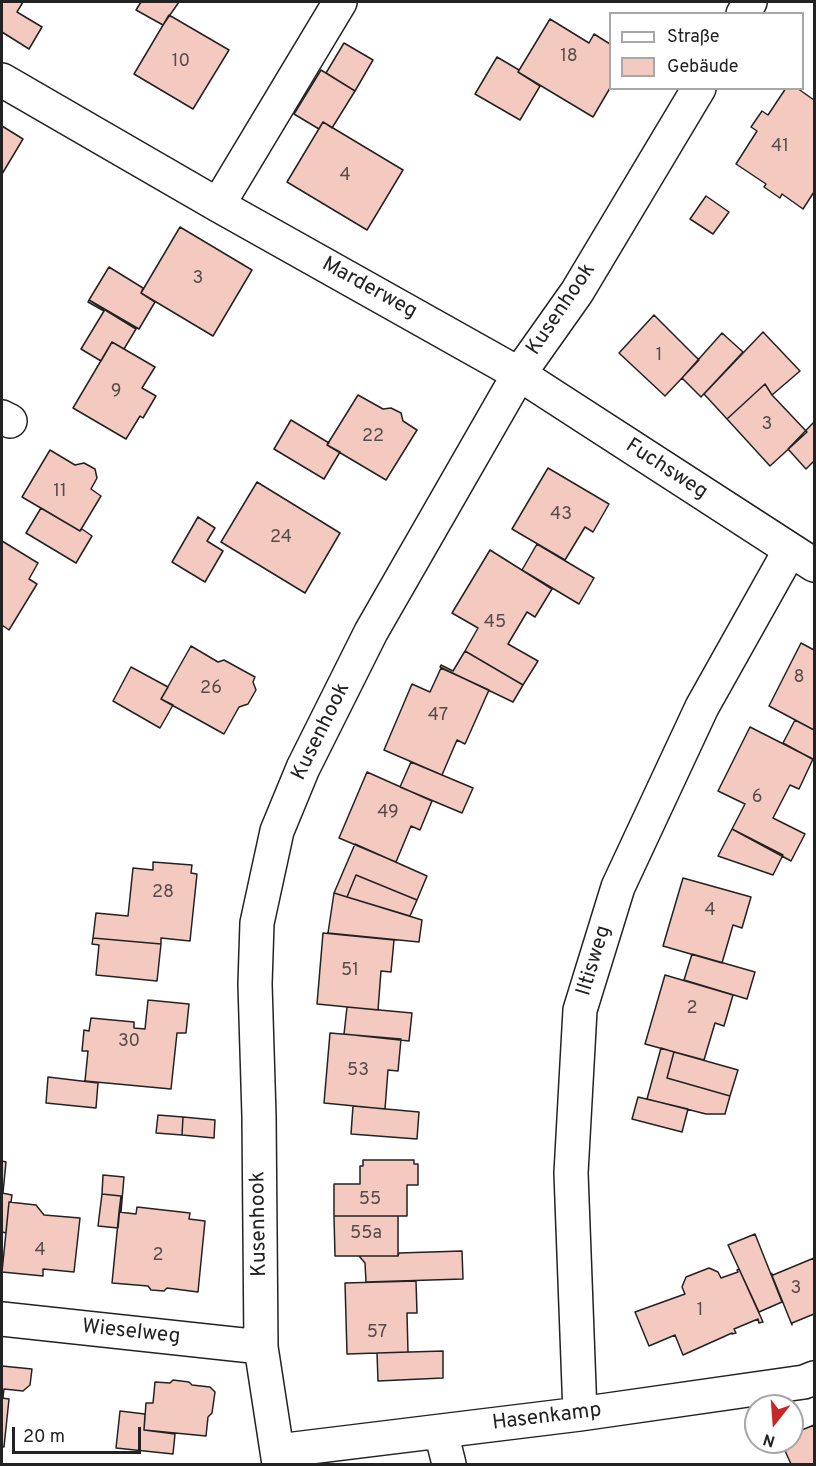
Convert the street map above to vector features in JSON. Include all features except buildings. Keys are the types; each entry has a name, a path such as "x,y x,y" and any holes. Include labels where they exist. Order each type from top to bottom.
{"street":[{"path":"218,205 340,2"},
{"name":"Marderweg","path":"2,80 218,205 519,374"},
{"name":"Kusenhook","path":"279,1458 261,1347 255,973 257,923 277,831 303,768 371,632 519,374 577,292 698,90"},
{"name":"Fuchsweg","path":"519,374 802,558"},
{"name":"Iltisweg","path":"580,1414 571,1173 580,1010 618,886 702,707 802,558"},
{"name":"Wieselweg","path":"2,1319 261,1347"},
{"name":"Hasenkamp","path":"279,1458 441,1432 782,1385 814,1378"},
{"path":"441,1432 449,1464"}]}
